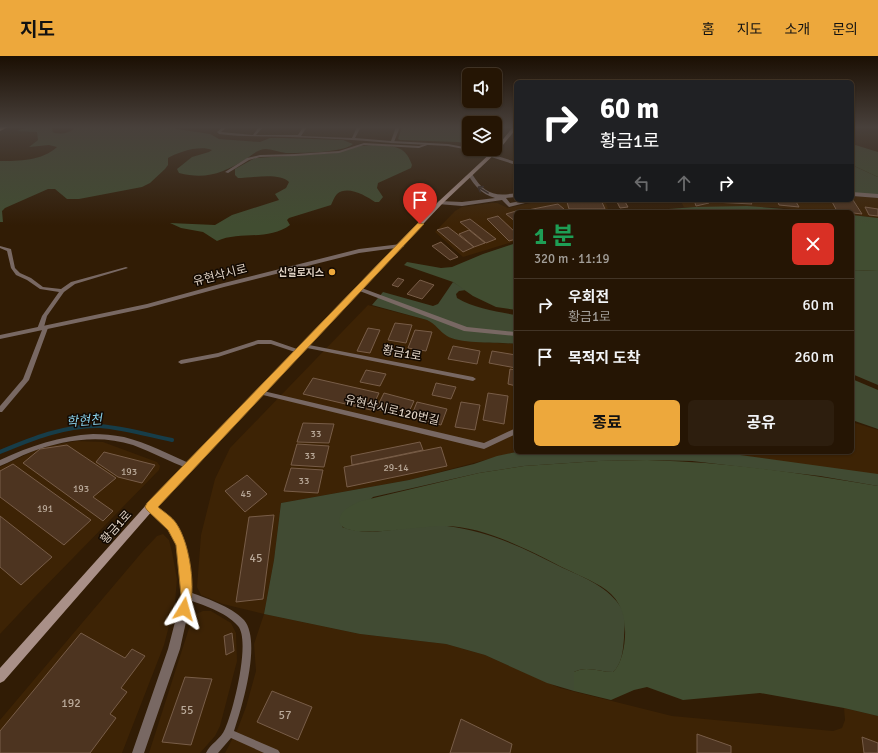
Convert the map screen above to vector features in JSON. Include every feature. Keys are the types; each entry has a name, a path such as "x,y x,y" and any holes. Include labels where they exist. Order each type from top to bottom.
{"street":[{"name":"황금1로","path":"0,677 150,507 401,246 440,203 486,160"},
{"path":"502,160 514,163"},
{"path":"470,175 475,184 481,190 502,198 509,205 524,202"},
{"path":"854,194 878,196"},
{"path":"440,203 462,204 514,195"},
{"name":"유현삭시로","path":"0,337 147,306 222,285 352,253 401,246"},
{"path":"359,289 466,329 514,334"},
{"path":"138,753 174,649 187,595 181,544 172,526 150,507"}],"lane":[{"path":"227,172 247,160"},
{"path":"0,247 9,250 13,268 18,274 29,278 42,288 62,291"},
{"path":"0,410 26,380 43,328 45,316 62,291 74,283 126,268"},
{"path":"181,362 218,355 258,342 271,342 301,349"},
{"name":"황금1로","path":"301,349 473,379"},
{"name":"유현삭시로120번길","path":"259,392 484,446 514,432"},
{"path":"0,463 43,445 100,436 124,440 189,466"},
{"path":"187,595 216,606 235,618 244,628 247,640 245,672 229,733 211,753"},
{"path":"229,733 275,753"}],"shaded area":[{"path":"854,196 878,198 878,218 854,215 854,210 802,210 773,207 684,207 681,202 854,202"},
{"path":"535,202 606,202 608,210 514,210 514,242 463,257 435,232 455,211 462,207 497,203 508,208"},
{"path":"368,305 427,320 435,324 446,335 452,338 480,342 514,344 514,453 409,480 281,503 274,560 264,614 223,604 201,595 197,587 201,535 215,479 230,448"},
{"path":"854,423 878,430 878,475 680,454 854,454"},
{"path":"77,441 103,442 157,462 160,466 159,470 0,634 0,467 36,450 48,446"},
{"path":"163,534 169,540 177,579 175,603 164,645 122,753 0,753 0,720 143,551 157,536"},
{"path":"203,611 211,611 231,623 236,633 237,661 220,726 215,736 200,753 149,753 192,619 196,614"},
{"path":"264,614 360,634 446,644 485,655 560,688 672,716 833,731 842,728 845,720 844,708 878,716 878,753 225,753 238,728 246,707 256,671 254,644"}],"green space":[{"path":"168,160 168,165 150,183 142,187 79,199 67,199 55,189 48,189 5,208 2,211 3,222 0,222 0,161"},
{"path":"189,160 245,160 230,168 214,174 198,176 189,175 179,173 177,169"},
{"path":"252,160 410,160 412,165 411,168 378,183 377,188 383,197 379,202 375,202 357,192 341,192 336,195 331,205 289,218 287,220 290,225 273,233 226,238 217,241 203,232 181,228 170,223 215,225 232,215 279,200 275,194 286,188 289,182 285,179 272,176 238,178 235,175 235,169"},
{"path":"854,160 878,160 878,177 854,166"},
{"path":"854,166 878,177 878,195 854,193"},
{"path":"747,206 797,210 655,210 695,207"},
{"path":"854,215 878,218 878,271 854,270"},
{"path":"514,244 514,310 496,307 473,296 453,282 404,265 407,262 441,268 452,267 483,254"},
{"path":"854,270 878,271 878,385 854,375"},
{"path":"453,282 466,290 459,291 456,294 457,298 486,309 514,315 514,344 470,342 453,339 444,334 433,323 427,320 372,305 383,292 433,306 438,304"},
{"path":"854,380 878,390 878,429 854,421"},
{"path":"514,452 514,454 733,454 878,474 878,486 820,476 692,461 599,461 524,466 479,473 373,497 342,527 368,532 434,525 463,528 507,542 596,584 617,601 624,612 625,623 622,656 613,672 583,669 574,672 574,691 547,683 485,655 446,644 360,634 264,614 274,560 281,503 409,480 474,464 497,456"},
{"path":"647,460 705,463 763,469 878,486 878,716 844,708 760,693 683,700 647,687 634,690 611,700 574,691 574,672 588,669 613,672 620,662 624,648 625,626 618,603 606,590 590,580 524,548 476,530 460,527 434,526 360,531 349,530 341,526 339,521 344,511 350,506 361,501 479,473 524,466 599,461"}],"building":[{"path":"567,202 602,202 605,209 569,209"},
{"path":"617,202 625,202 628,207 620,208"},
{"path":"695,202 709,203 696,206"},
{"path":"713,202 750,202 752,204"},
{"path":"778,202 796,202 799,207 779,205"},
{"path":"832,202 854,202 862,214 854,213 854,210 836,210"},
{"path":"558,204 564,209 560,210 528,210"},
{"path":"865,207 878,209 878,216 869,215"},
{"path":"514,212 514,220 506,214"},
{"path":"498,216 514,231 514,240 509,241 487,219"},
{"path":"470,219 496,239 486,243 460,222"},
{"path":"448,227 474,247 463,252 437,230"},
{"path":"469,230 485,243 474,247 459,234"},
{"path":"441,242 458,257 450,260 432,246"},
{"path":"398,278 404,280 398,287 392,285"},
{"path":"420,280 434,285 422,299 407,294"},
{"path":"395,323 412,325 406,343 388,340"},
{"path":"368,328 380,330 370,353 357,351"},
{"path":"415,330 432,332 426,351 408,348"},
{"path":"453,346 480,351 477,364 448,359"},
{"path":"492,351 514,355 514,368 489,363"},
{"path":"510,369 514,370 514,386 508,384"},
{"path":"366,370 386,374 380,386 360,382"},
{"path":"313,378 379,393 371,410 303,394"},
{"path":"436,383 456,387 451,399 432,395"},
{"path":"384,393 414,401 407,416 376,409"},
{"path":"488,393 508,396 504,424 483,420"},
{"path":"417,402 447,409 441,425 411,417"},
{"path":"461,402 480,405 475,430 455,427"},
{"path":"303,423 334,424 329,443 297,442"},
{"path":"420,442 423,450 352,465 351,456"},
{"path":"297,444 329,446 324,467 291,465"},
{"path":"67,445 116,478 93,497 113,511 103,521 23,463 40,449"},
{"path":"441,447 447,466 347,487 344,467"},
{"path":"104,452 155,465 142,483 118,477 96,462"},
{"path":"13,464 91,520 64,545 0,497 0,471"},
{"path":"291,468 323,470 318,493 284,491"},
{"path":"247,475 267,494 245,512 225,491"},
{"path":"274,515 263,599 236,602 249,517"},
{"path":"0,516 52,557 21,585 0,567"},
{"path":"81,633 125,658 132,649 145,656 121,688 127,692 110,714 116,718 90,753 0,753 0,731"},
{"path":"232,633 234,651 226,655 224,636"},
{"path":"185,677 212,679 191,745 162,742"},
{"path":"272,691 312,707 298,740 257,722"},
{"path":"461,719 512,744 510,753 450,753"},
{"path":"697,734 731,746 731,753 697,753"},
{"path":"862,737 878,743 878,753 864,753"}],"waterway":[{"name":"학현천","path":"0,452 24,442 61,430 87,426 118,428 172,440"}],"place":[{"name":"신일로지스","path":"332,272"}],"route":[{"path":"184,609 187,595 185,565 181,544 172,526 150,507 378,270 420,224"}]}
